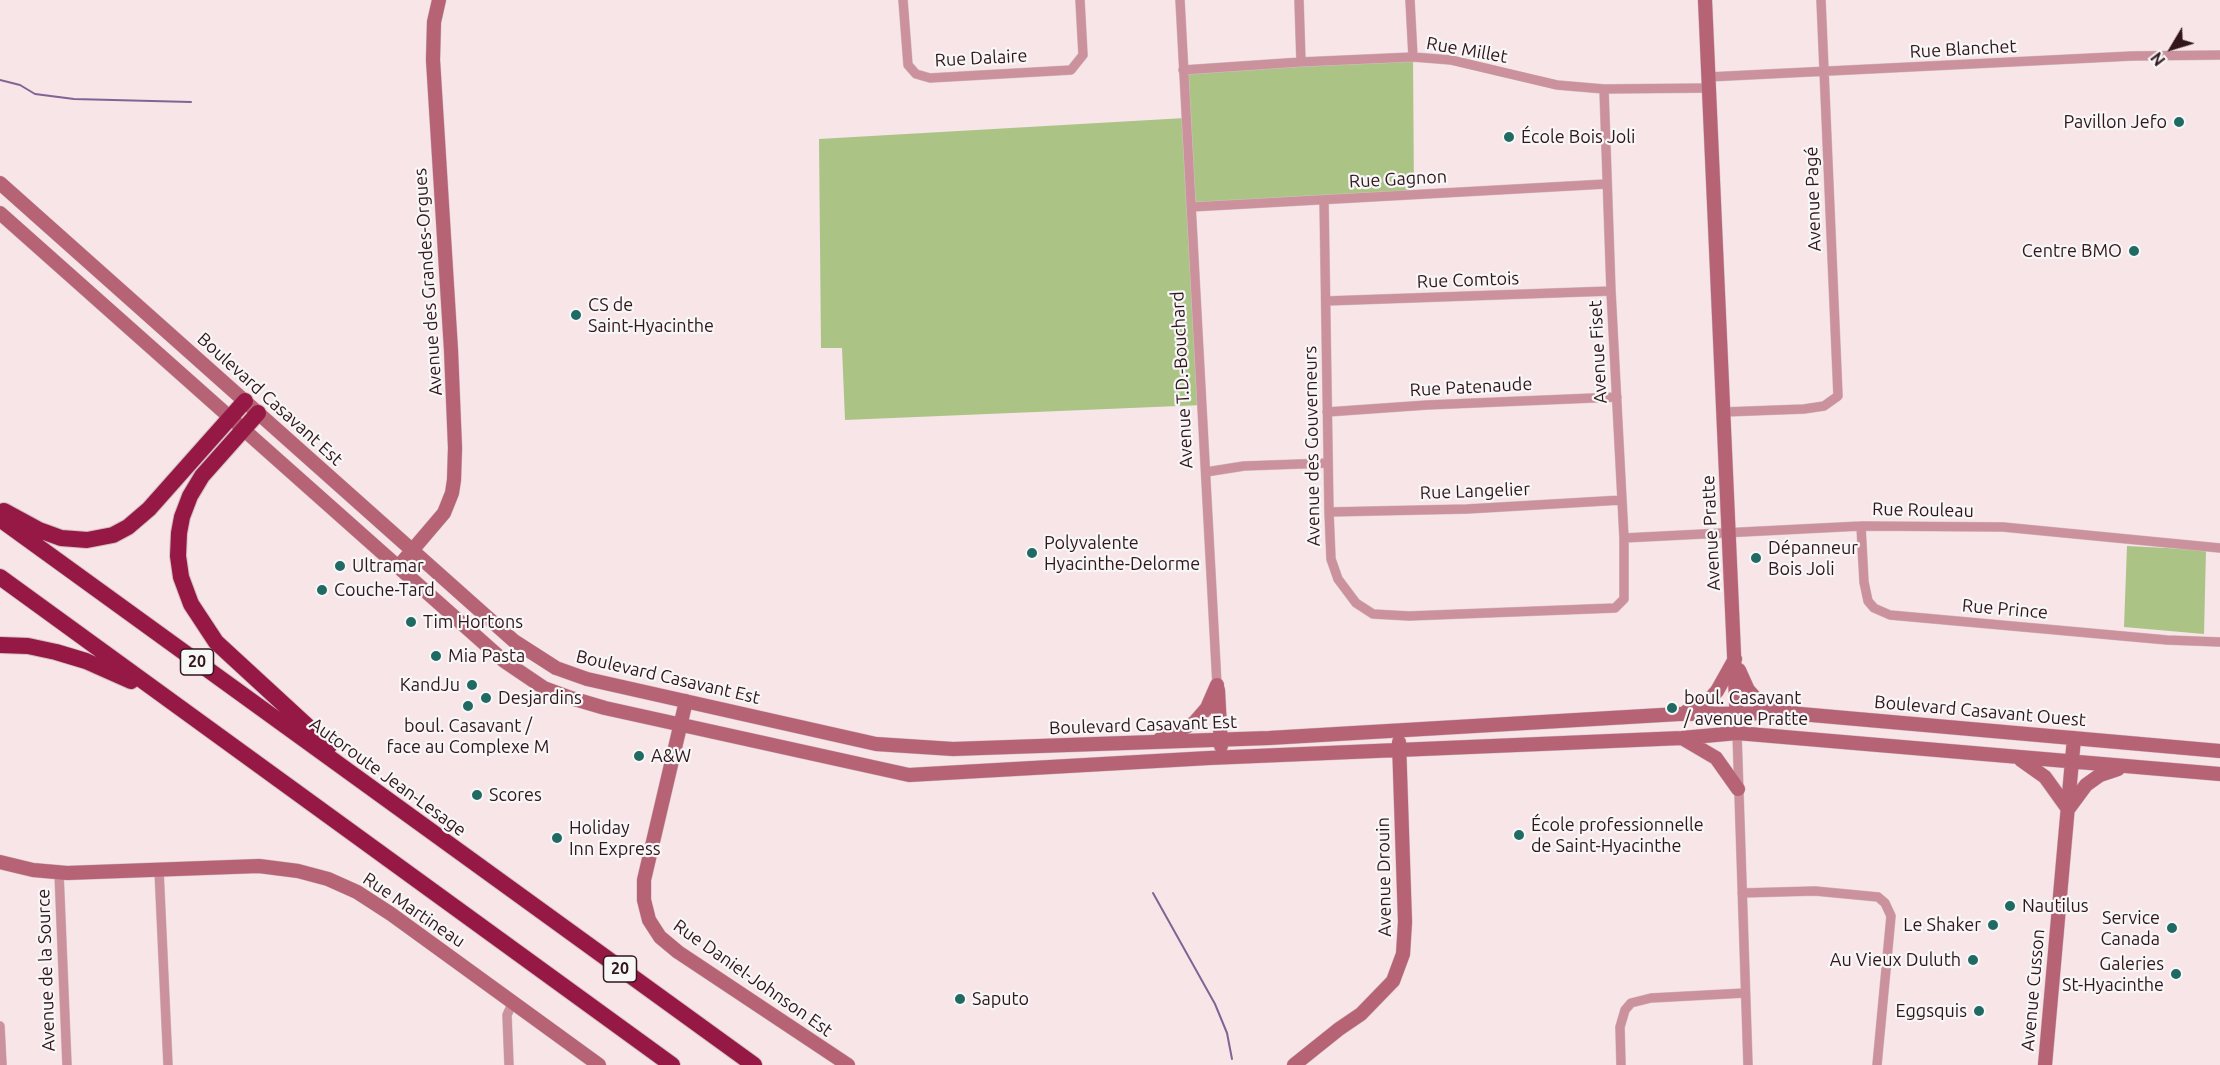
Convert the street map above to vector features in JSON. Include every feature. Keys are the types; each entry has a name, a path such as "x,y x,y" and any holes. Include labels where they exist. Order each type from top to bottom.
{"highway":[{"path":"0,509 39,530 61,538 87,540 113,535 128,527 149,509 245,401"},
{"path":"258,413 199,479 184,510 180,525 178,555 182,583 207,630 228,654 394,806"},
{"name":"Autoroute Jean-Lesage","path":"0,519 754,1065"},
{"name":"20","path":"0,577 672,1065"},
{"path":"0,645 35,647 71,656 162,694"}],"street":[{"name":"Avenue des Grandes-Orgues","path":"398,567 444,513 452,493 454,480 451,350 433,60 434,22 439,0"},
{"name":"Rue Dalaire","path":"903,0 908,65 916,74 930,78 1071,70 1083,55 1080,0"},
{"name":"Avenue T.D.-Bouchard","path":"1180,0 1222,758"},
{"path":"1299,0 1301,62"},
{"path":"1410,0 1413,57"},
{"name":"Avenue Pratte","path":"1705,0 1735,659 1748,1065"},
{"name":"Avenue Pagé","path":"1724,412 1804,410 1824,406 1838,396 1821,0"},
{"name":"Rue Blanchet","path":"1709,82 1824,73 2132,56 2220,55"},
{"name":"Rue Millet","path":"1183,70 1413,57 1451,60 1557,85 1604,89 1709,82"},
{"name":"Avenue Fiset","path":"1604,89 1606,184 1624,538 1624,599 1615,608"},
{"name":"Boulevard Casavant Est","path":"0,183 514,641 548,664 587,679 876,744 953,749 1269,738 1679,714 1736,713"},
{"name":"Rue Gagnon","path":"1191,207 1606,184"},
{"name":"Avenue des Gouverneurs","path":"1324,200 1329,513 1331,559 1338,579 1356,603 1373,614 1409,616 1615,608"},
{"name":"Boulevard Casavant Est","path":"0,213 496,654 534,682 571,699 909,775 1222,758 1682,738 1737,733"},
{"name":"Rue Comtois","path":"1326,301 1611,291"},
{"name":"Rue Patenaude","path":"1327,412 1617,396"},
{"path":"1206,472 1244,465 1328,463"},
{"name":"Rue Langelier","path":"1329,513 1467,509 1622,500"},
{"name":"Rue Rouleau","path":"1624,538 1861,526 2003,527 2220,548"},
{"name":"Rue Prince","path":"1861,526 1864,582 1868,601 1874,608 1890,615 2167,640 2220,642"},
{"path":"1735,659 1745,684 1757,700 1769,707 1790,713"},
{"path":"1679,714 1708,701 1717,691 1735,659"},
{"path":"1154,742 1194,723 1207,708 1218,685"},
{"name":"Rue Daniel-Johnson Est","path":"686,701 644,880 645,905 651,925 664,941 678,952 848,1065"},
{"name":"Boulevard Casavant Ouest","path":"1736,713 1790,713 2220,751"},
{"path":"1398,731 1400,750"},
{"path":"1737,733 2220,774"},
{"path":"1682,738 1716,758 1738,789"},
{"name":"Avenue Cusson","path":"2045,1065 2074,738"},
{"name":"Avenue Drouin","path":"1294,1065 1361,1014 1393,981 1403,954 1405,922 1400,750"},
{"path":"2017,758 2045,777 2068,809 2086,785 2100,775 2127,767"},
{"name":"Rue Martineau","path":"0,862 59,873 259,866 298,871 328,879 373,901 599,1065"},
{"path":"159,870 168,1065"},
{"name":"Avenue de la Source","path":"59,873 66,1065"},
{"path":"1742,893 1815,891 1878,897 1886,903 1891,916 1877,1065"},
{"path":"1621,1065 1620,1028 1625,1010 1631,1003 1651,998 1745,993"},
{"path":"509,1065 507,1015 513,1002"},
{"path":"0,1026 2,1065"}],"green space":[{"path":"1413,57 1414,195 1191,207 1202,405 845,420 842,348 821,348 819,139 1185,118 1183,70"},
{"path":"2127,546 2206,550 2204,634 2124,627"}],"waterway":[{"path":"0,80 20,85 35,94 74,99 191,102"},
{"path":"1153,893 1215,1004 1227,1033 1232,1059"}],"place":[{"name":"Pavillon Jefo","path":"2179,122"},
{"name":"École Bois Joli","path":"1509,137"},
{"name":"Centre BMO","path":"2134,251"},
{"name":"CS de Saint-Hyacinthe","path":"576,315"},
{"name":"Polyvalente Hyacinthe-Delorme","path":"1032,553"},
{"name":"Dépanneur Bois Joli","path":"1756,558"},
{"name":"Ultramar","path":"340,566"},
{"name":"Couche-Tard","path":"322,590"},
{"name":"Tim Hortons","path":"411,622"},
{"name":"Mia Pasta","path":"436,656"},
{"name":"KandJu","path":"472,685"},
{"name":"Desjardins","path":"486,698"},
{"name":"boul. Casavant / face au Complexe M","path":"468,706"},
{"name":"boul. Casavant / avenue Pratte","path":"1672,708"},
{"name":"A&W","path":"639,756"},
{"name":"Scores","path":"477,795"},
{"name":"École professionnelle de Saint-Hyacinthe","path":"1519,835"},
{"name":"Holiday Inn Express","path":"557,838"},
{"name":"Nautilus","path":"2010,906"},
{"name":"Le Shaker","path":"1993,925"},
{"name":"Service Canada","path":"2172,928"},
{"name":"Au Vieux Duluth","path":"1973,960"},
{"name":"Galeries St-Hyacinthe","path":"2176,974"},
{"name":"Saputo","path":"960,999"},
{"name":"Eggsquis","path":"1979,1011"}]}
